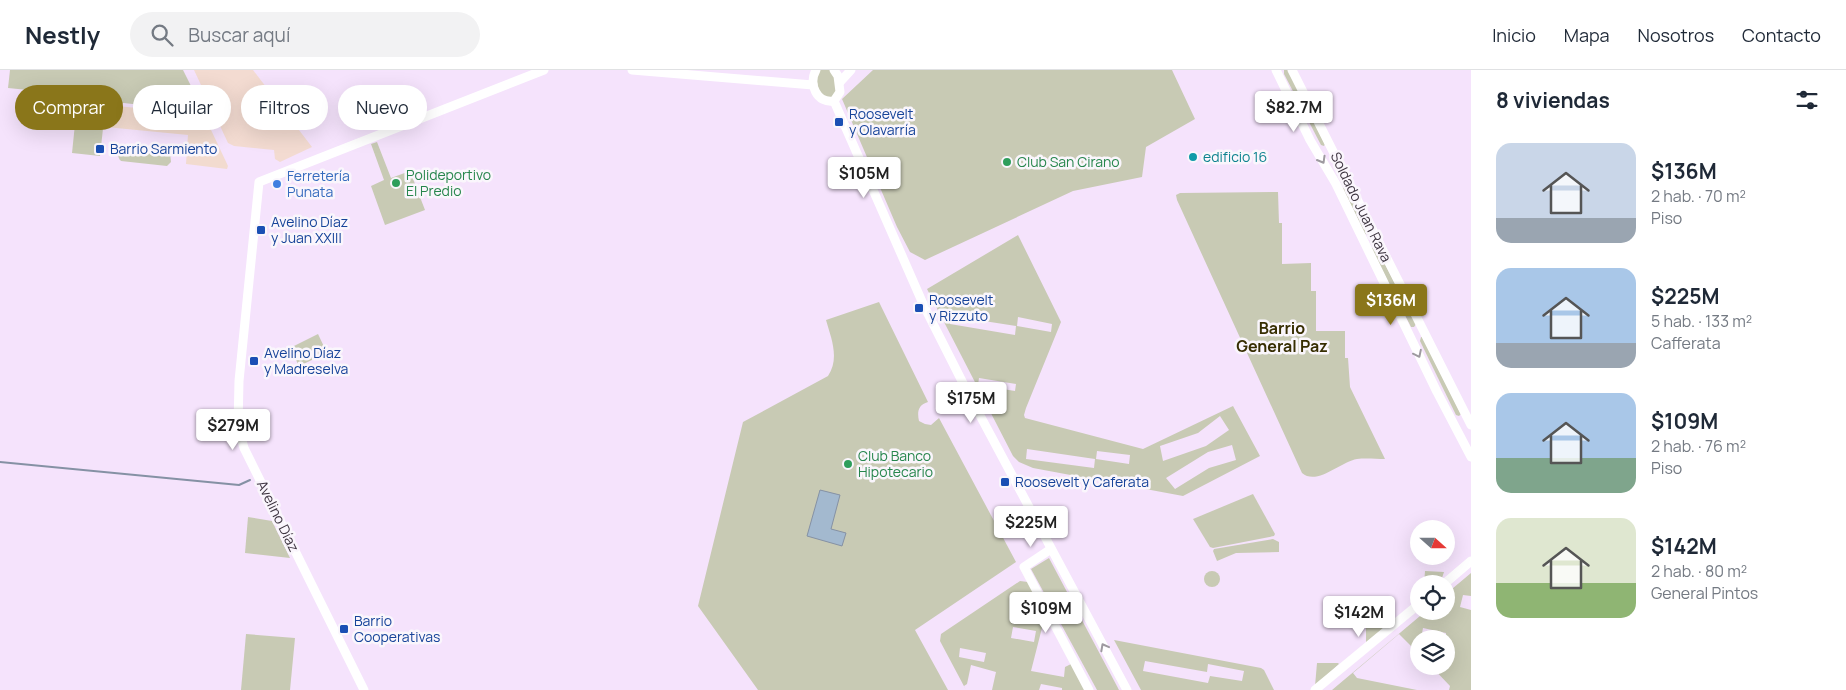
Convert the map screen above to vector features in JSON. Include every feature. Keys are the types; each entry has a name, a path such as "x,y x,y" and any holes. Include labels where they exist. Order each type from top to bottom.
{"street":[{"name":"Avelino Díaz","path":"364,690 276,515 244,448 239,433 237,411 239,381 259,182 544,70"},
{"path":"632,70 812,85"},
{"path":"816,70 812,85 820,98 826,101 834,101"},
{"path":"834,70 840,82 840,92 834,101"},
{"path":"840,82 851,70"},
{"name":"Soldado Juan Rava","path":"1276,70 1310,140 1336,184 1437,392 1471,457"},
{"name":"Soldado Juan Rava","path":"1292,70 1471,425"},
{"path":"834,101 924,306 968,393 1127,690"},
{"path":"1051,549 1024,567 1089,690"},
{"path":"1455,575 1471,562"},
{"path":"1315,690 1410,611"}],"shaded area":[{"path":"194,70 253,70 264,85 241,85 241,130 299,130 312,147 280,162 275,159 274,150 234,146 228,143 222,130 231,130 231,85 201,85"},
{"path":"123,107 133,108 133,130 123,129"},
{"path":"137,130 211,130 228,166 227,169 186,164 188,135"}],"green space":[{"path":"10,70 183,70 190,85 133,85 133,104 123,103 123,85 15,85 15,89 8,88"},
{"path":"816,70 834,70 840,92 826,101 812,80"},
{"name":"Club San Cirano","path":"873,70 1172,70 1195,119 1146,147 1142,177 1073,191 925,260 910,252 897,227 842,99"},
{"path":"1284,70 1289,70 1325,144 1324,146 1321,145 1284,74"},
{"path":"74,130 103,130 100,156 72,153"},
{"name":"Polideportivo El Predio","path":"377,142 391,178 410,171 425,210 385,225 371,186 384,180 371,144"},
{"path":"123,146 166,150 170,153 171,162 167,166 121,161 119,154"},
{"path":"1347,187 1370,232 1369,235 1365,234 1343,189"},
{"path":"1278,192 1279,223 1282,223 1282,264 1311,263 1311,291 1316,291 1316,331 1345,331 1345,358 1348,358 1350,387 1385,459 1357,459 1315,477 1302,473 1176,195 1180,193"},
{"path":"1018,235 1061,322 1026,408 1025,418 1143,449 1233,406 1260,456 1183,496 1033,468 1019,462 1013,456 927,289","holes":["952,316 1016,326 1015,335 950,324","1018,317 1052,324 1051,332 1017,326","979,378 1016,384 1015,391 978,385","1220,416 1229,430 1206,446 1163,461 1160,446 1198,433","1232,445 1236,460 1209,468 1175,489 1166,478 1208,452","1027,449 1095,459 1094,468 1026,459","1097,451 1130,455 1129,464 1096,459"]},
{"path":"1375,245 1416,324 1414,327 1411,327 1372,250"},
{"name":"Club Banco Hipotecario","path":"879,302 928,402 919,409 919,421 931,425 939,418 1016,562 915,630 948,690 758,690 698,606 743,422 828,376 832,369 834,355 826,320"},
{"path":"318,334 327,353 299,366 290,348"},
{"path":"1421,337 1423,337 1461,414 1459,416 1456,415 1420,341"},
{"path":"1253,494 1275,534 1274,536 1210,547 1193,519"},
{"path":"248,517 272,521 290,558 245,553"},
{"path":"1273,539 1279,542 1279,552 1236,553 1217,561 1213,551 1214,549"},
{"path":"1049,558 1119,690 1097,690 1031,569"},
{"path":"1212,571 1218,573 1220,579 1218,585 1212,587 1206,585 1204,579 1206,573"},
{"path":"1425,571 1444,572 1443,575 1425,575"},
{"path":"1471,573 1471,596 1463,595 1460,607 1471,610 1471,690 1449,690 1450,686 1440,675 1455,675 1455,630 1423,628 1423,630 1410,630 1410,645 1399,634 1353,673 1357,678 1417,690 1332,690 1415,620 1455,620 1455,586"},
{"path":"1020,581 1028,582 1049,621 1043,624 1031,671 1064,677 1065,667 1071,664 1050,623 1086,690 1062,690 1062,688 1041,684 1039,690 992,690 996,672 971,665 967,684 964,686 966,690 940,641 941,634","holes":["1013,627 1036,631 1034,642 1011,638","960,648 986,653 984,662 959,657"]},
{"path":"1394,619 1366,643 1366,620"},
{"path":"246,634 295,638 290,690 241,690"},
{"path":"1114,640 1261,668 1264,670 1274,690 1141,690","holes":["1145,661 1207,672 1208,664 1244,671 1242,681 1210,676 1208,683 1143,671"]},
{"path":"1317,663 1339,664 1315,686"}],"water":[{"path":"820,490 840,495 831,529 846,533 842,546 807,536"}],"waterway":[{"path":"0,462 239,485 250,480"}],"place":[{"name":"Roosevelt y Olavarría","path":"839,122"},
{"name":"Barrio Sarmiento","path":"100,149"},
{"name":"edificio 16","path":"1193,157"},
{"name":"Club San Cirano","path":"1007,162"},
{"name":"Polideportivo El Predio","path":"396,183"},
{"name":"Ferretería Punata","path":"277,184"},
{"name":"Avelino Díaz y Juan XXIII","path":"261,230"},
{"name":"Roosevelt y Rizzuto","path":"919,308"},
{"name":"Avelino Díaz y Madreselva","path":"254,361"},
{"name":"Club Banco Hipotecario","path":"848,464"},
{"name":"Roosevelt y Caferata","path":"1005,482"},
{"name":"Barrio Cooperativas","path":"344,629"}],"district":[{"name":"Barrio General Paz","path":"1282,337"}]}
